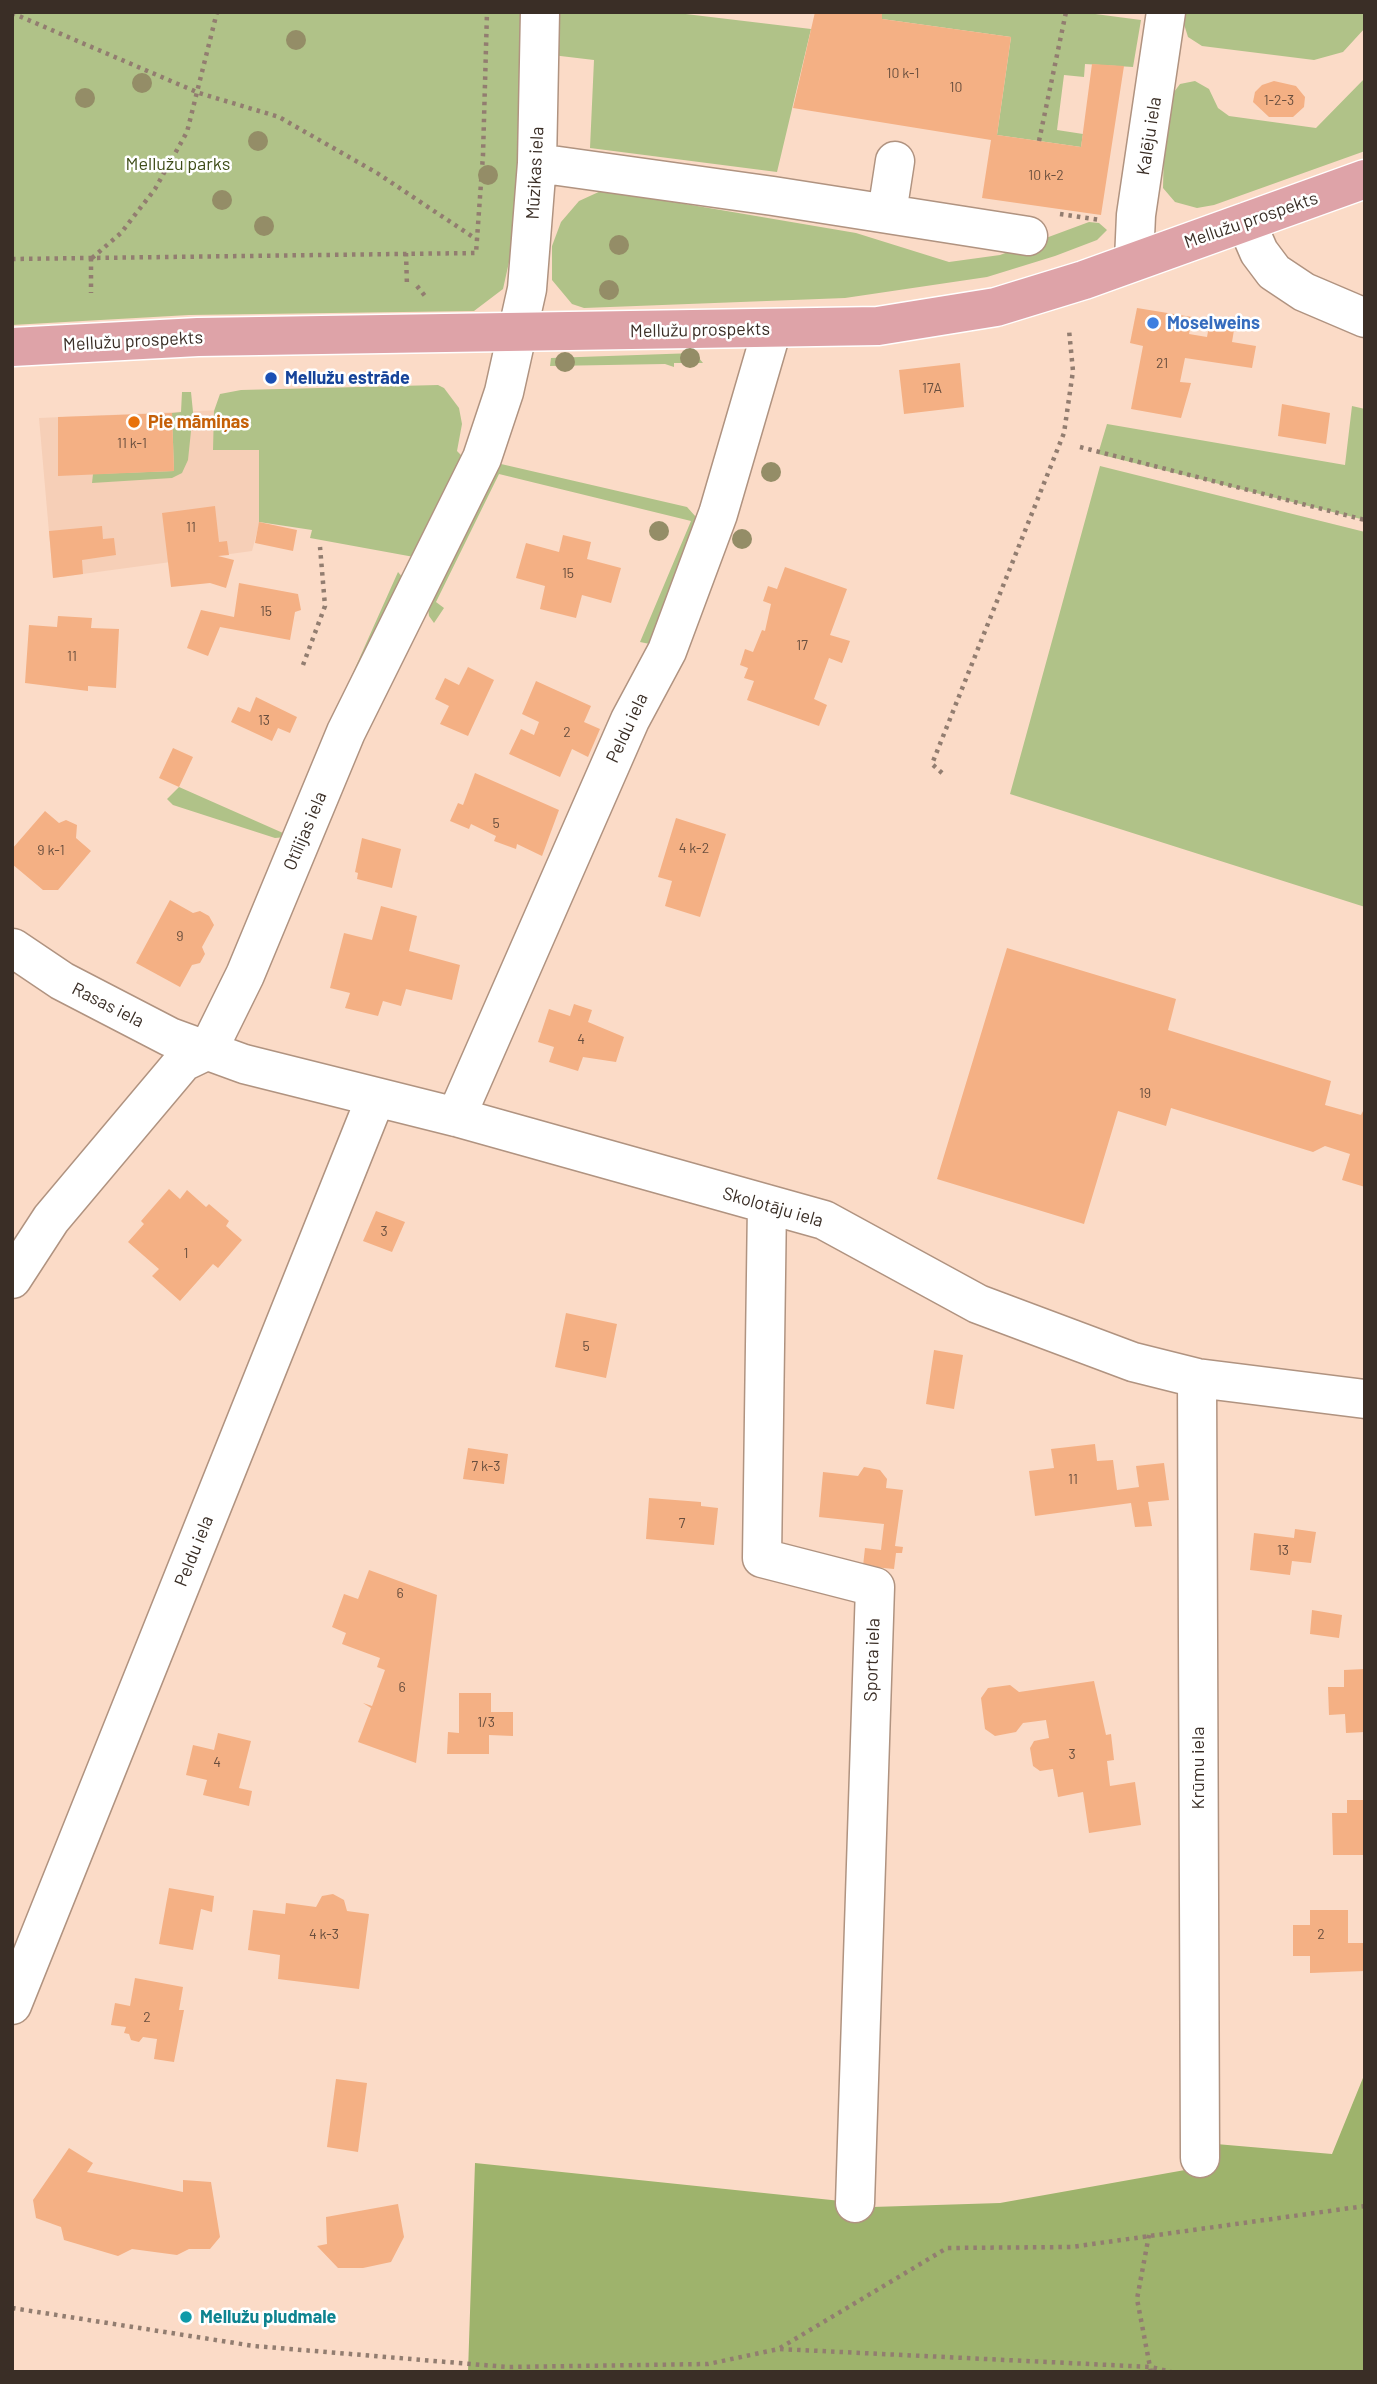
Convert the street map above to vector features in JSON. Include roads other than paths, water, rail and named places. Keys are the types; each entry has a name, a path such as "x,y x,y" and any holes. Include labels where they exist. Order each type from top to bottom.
{"main road":[{"name":"Mellužu prospekts","path":"12,347 198,337 878,326 996,307 1365,179"}],"street":[{"name":"Mūzikas iela","path":"519,332 527,289 537,163 540,12"},
{"name":"Kalēju iela","path":"1134,260 1136,215 1166,12"},
{"path":"887,213 895,161"},
{"path":"537,163 887,213 1042,225"},
{"path":"1247,222 1259,252 1274,272 1304,292 1365,318"},
{"name":"Peldu iela","path":"456,1117 629,720 667,651 718,514 772,329"},
{"name":"Otīlijas iela","path":"208,1050 245,975 346,732 482,458 505,392 519,332"},
{"name":"Rasas iela","path":"13,948 74,988 170,1037 208,1050"},
{"path":"12,1279 51,1219 183,1062 208,1050"},
{"name":"Skolotāju iela","path":"208,1050 244,1064 456,1117 824,1220 978,1304 1133,1362 1197,1378 1365,1399"},
{"name":"Peldu iela","path":"12,2005 376,1097"},
{"name":"Sporta iela","path":"766,1204 762,1558 875,1587 855,2203"},
{"name":"Krūmu iela","path":"1197,1378 1200,2158"}],"place":[{"name":"Moselweins","path":"1153,323"},
{"name":"Mellužu estrāde","path":"271,378"},
{"name":"Pie māmiņas","path":"134,422"},
{"name":"Mellužu pludmale","path":"186,2317"}],"park label":[{"name":"Mellužu parks","path":"178,164"}]}
